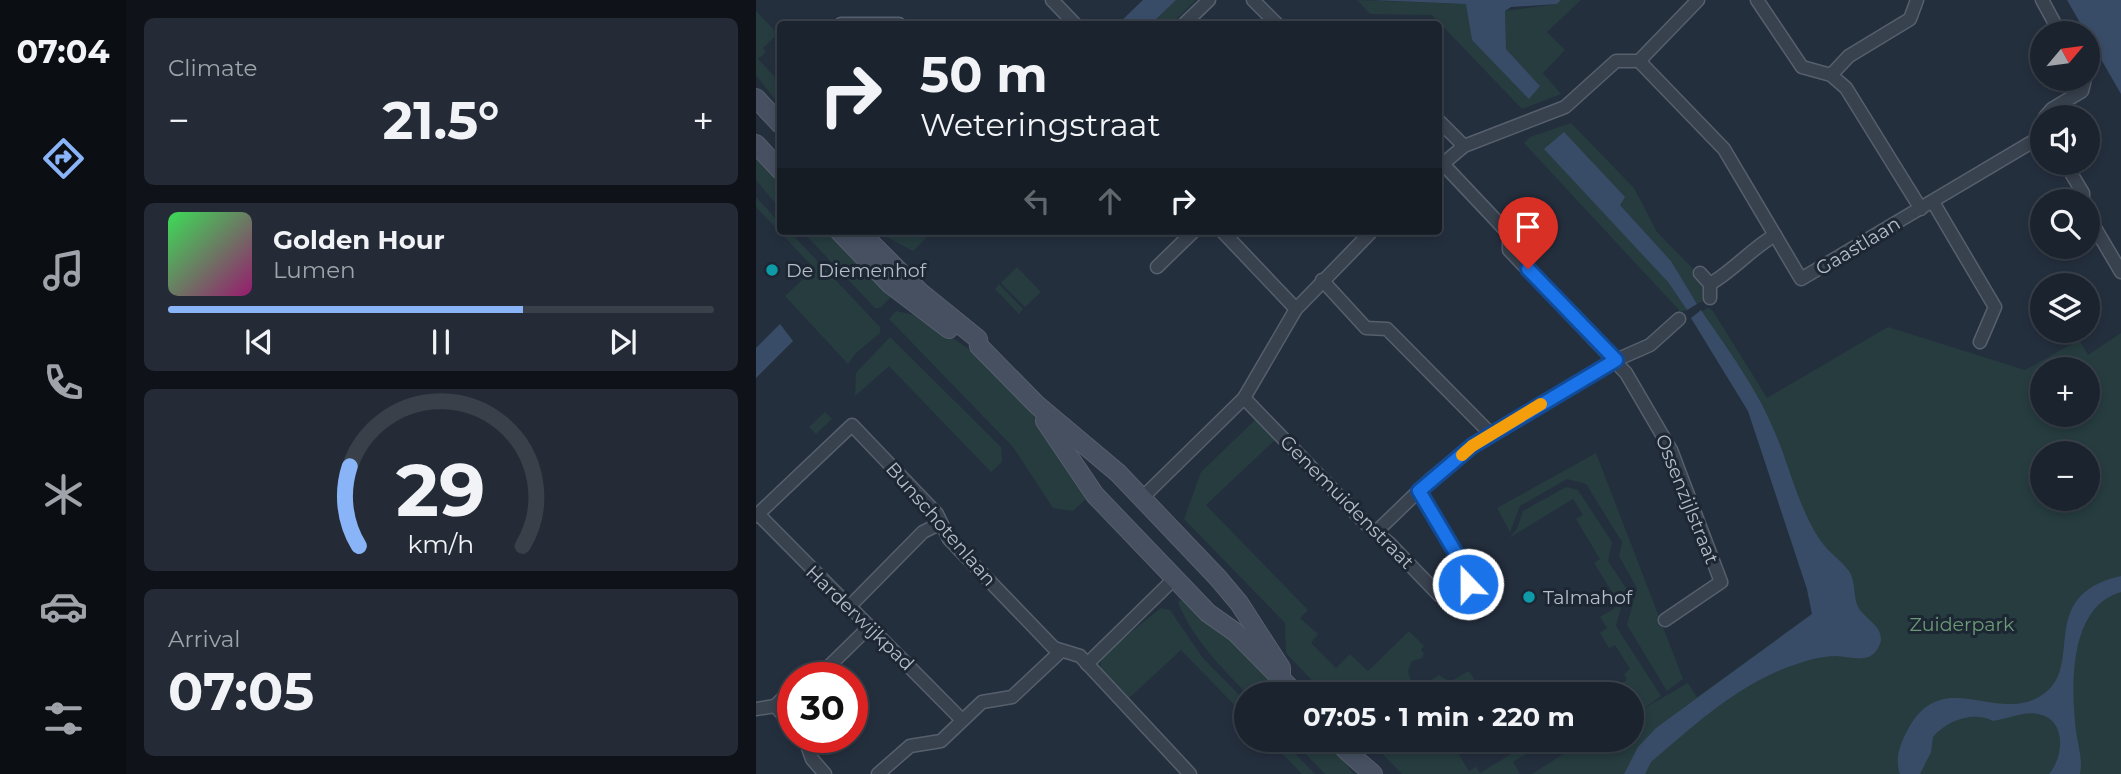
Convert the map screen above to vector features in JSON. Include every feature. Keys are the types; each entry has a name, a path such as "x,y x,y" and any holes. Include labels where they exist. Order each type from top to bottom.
{"main road":[{"path":"757,100 777,121"},
{"path":"756,144 777,167"},
{"path":"843,235 911,302 971,345 979,346"},
{"path":"863,235 923,295 978,339 979,346 1037,405 1102,459 1197,556 1239,603 1280,668 1281,676"},
{"path":"1037,405 1088,488 1208,612 1235,632 1286,682"},
{"path":"1119,520 1142,498"},
{"path":"1175,578 1197,556"},
{"path":"1355,766 1359,759 1373,774"}],"street":[{"path":"1052,0 1072,21"},
{"path":"1187,21 1209,0"},
{"path":"1253,0 1274,21"},
{"path":"1442,165 1464,146 1565,107 1616,61 1639,61 1698,0"},
{"path":"1757,0 1802,67 1830,75 1846,88 1921,209"},
{"path":"1830,75 1849,56 1910,19 1917,0"},
{"path":"2042,0 2053,21"},
{"name":"Gaastlaan","path":"1639,61 1724,149 1801,279 2030,143"},
{"path":"2059,105 2082,91"},
{"path":"1442,124 1464,146"},
{"path":"1442,167 1509,234 1510,250 1616,360"},
{"path":"1933,202 1995,307 1980,342"},
{"path":"1157,267 1190,235"},
{"path":"1226,235 1296,309"},
{"path":"1142,498 1244,398 1296,309 1316,292 1322,280 1368,235"},
{"path":"1710,284 1775,235"},
{"path":"2100,236 2121,272"},
{"path":"1700,273 1710,284 1710,298"},
{"path":"1322,280 1366,328 1387,329 1491,434"},
{"path":"1376,532 1472,446 1616,360 1650,345 1679,320"},
{"name":"Ossenzijlstraat","path":"1616,360 1671,450 1721,582 1665,620"},
{"name":"Genemuidenstraat","path":"1244,398 1439,595 1446,597 1468,584 1470,577 1419,491"},
{"name":"Bunschotenlaan","path":"757,516 852,421 932,508 949,539 1060,652 1080,656 1087,664"},
{"name":"Harderwijkpad","path":"757,516 962,720"},
{"path":"849,607 923,532 941,523"},
{"path":"1175,578 1087,664 1191,774"},
{"path":"833,662 869,627"},
{"path":"878,774 906,748 940,741 985,701 1012,698 1060,652"},
{"path":"756,709 775,706"},
{"path":"809,753 811,759 825,774"}],"green space":[{"path":"1176,0 1196,0 1174,21 1154,21"},
{"path":"1357,0 1467,4 1472,40 1540,86 1506,49 1505,11 1557,4 1561,0 1581,0 1547,32 1565,50 1543,73 1561,94 1522,109 1442,25 1442,21 1438,21 1432,15 1370,14"},
{"path":"756,11 777,33 763,48 766,52 758,59 777,79 777,102 756,75"},
{"path":"1571,123 1634,188 1657,232 1698,274 1706,295 1703,301 1697,304 1671,261 1620,205 1564,132 1687,310 1677,313 1679,310 1524,143 1530,137"},
{"path":"756,152 777,174 777,205 756,180"},
{"path":"756,197 777,220 777,229 756,207"},
{"path":"783,235 793,235 880,327 880,333 856,353 848,364 785,296 813,270"},
{"path":"806,235 836,235 894,294 880,308 875,308"},
{"path":"883,235 929,235 913,251"},
{"path":"1017,267 1041,292 1025,307 1001,283"},
{"path":"999,284 1023,309 1019,314 995,289"},
{"name":"Zuiderpark","path":"1708,308 1713,311 1767,398 1888,327 2025,370 2030,367 2030,427 2100,427 2100,357 2048,357 2074,343 2081,343 2088,355 2121,333 2121,774 1532,774 1566,752 1644,752 1644,708 1688,683 1697,697 1812,614 1807,589 1748,411 1691,318"},
{"path":"896,311 920,316 973,352 1042,423 1087,498 1073,511 1053,508 1013,447 889,319"},
{"path":"890,337 1001,447 1002,462 991,472 889,366 855,396 856,373"},
{"path":"825,412 832,419 816,434 809,427"},
{"path":"1256,419 1276,439 1206,505 1308,610 1300,618 1318,634 1311,643 1336,668 1350,654 1368,671 1409,631 1424,646 1421,650 1424,653 1422,658 1412,661 1408,671 1413,682 1314,682 1286,653 1285,623 1184,519 1201,472"},
{"path":"1596,453 1683,679 1667,691 1627,625 1637,588 1619,556 1622,542 1586,484 1567,479 1520,506 1510,532 1497,508"},
{"name":"Zuiderpark","path":"1566,487 1578,490 1612,542 1608,561 1626,588 1616,626 1661,696 1644,708 1644,682 1624,682 1627,680 1624,674 1630,669 1615,645 1609,648 1600,633 1607,628 1600,617 1620,605 1594,563 1600,559 1576,519 1583,515 1573,499 1509,538 1517,529 1523,511"},
{"path":"1180,600 1189,602 1273,682 1236,682 1200,641 1178,603"},
{"path":"1161,608 1170,610 1202,657 1234,690 1234,705 1181,650 1128,699 1101,671 1101,660 1111,648"},
{"path":"1469,671 1476,682 1450,682"},
{"path":"1439,675 1450,682 1428,682"},
{"path":"1281,752 1294,752 1315,774 1302,774"},
{"path":"1304,752 1336,752 1354,774 1325,774"},
{"path":"1381,752 1457,752 1469,771 1476,767 1480,773 1514,752 1529,752 1513,762 1520,774 1402,774"}],"water":[{"path":"1143,0 1176,0 1154,21 1121,21"},
{"path":"1371,0 1561,0 1557,4 1511,7 1505,11 1506,49 1540,86 1529,99 1472,40 1466,4"},
{"path":"2067,0 2121,0 2121,94 2100,57 2100,21 2079,21"},
{"path":"1564,132 1625,197 1620,205 1671,261 1697,304 1687,310 1668,282 1544,149"},
{"path":"1701,310 1758,397 1779,442 1812,527 1823,544 1849,571 1858,607 1879,631 1880,644 1872,655 1867,657 1818,658 1758,681 1685,733 1651,762 1645,774 1624,774 1635,752 1644,752 1644,741 1656,728 1812,614 1807,589 1748,411 1691,318"},
{"path":"780,324 793,341 756,378 756,348"},
{"path":"2121,576 2121,592 2104,600 2091,614 2082,631 2077,651 2073,693 2081,758 2080,774 2049,774 2060,749 2058,731 2047,717 2033,713 1993,721 1969,717 1953,722 1933,737 1931,752 1920,774 1900,774 1898,759 1906,733 1920,713 1935,702 1951,698 2004,704 2021,703 2039,697 2053,685 2060,669 2069,616 2078,599 2094,586"}],"slow traffic":[{"path":"1462,455 1472,446 1541,404"}],"place":[{"name":"De Diemenhof","path":"772,270"},
{"name":"Talmahof","path":"1529,597"}],"route":[{"path":"1468,584 1470,577 1419,491 1472,446 1616,360 1528,269"}]}
